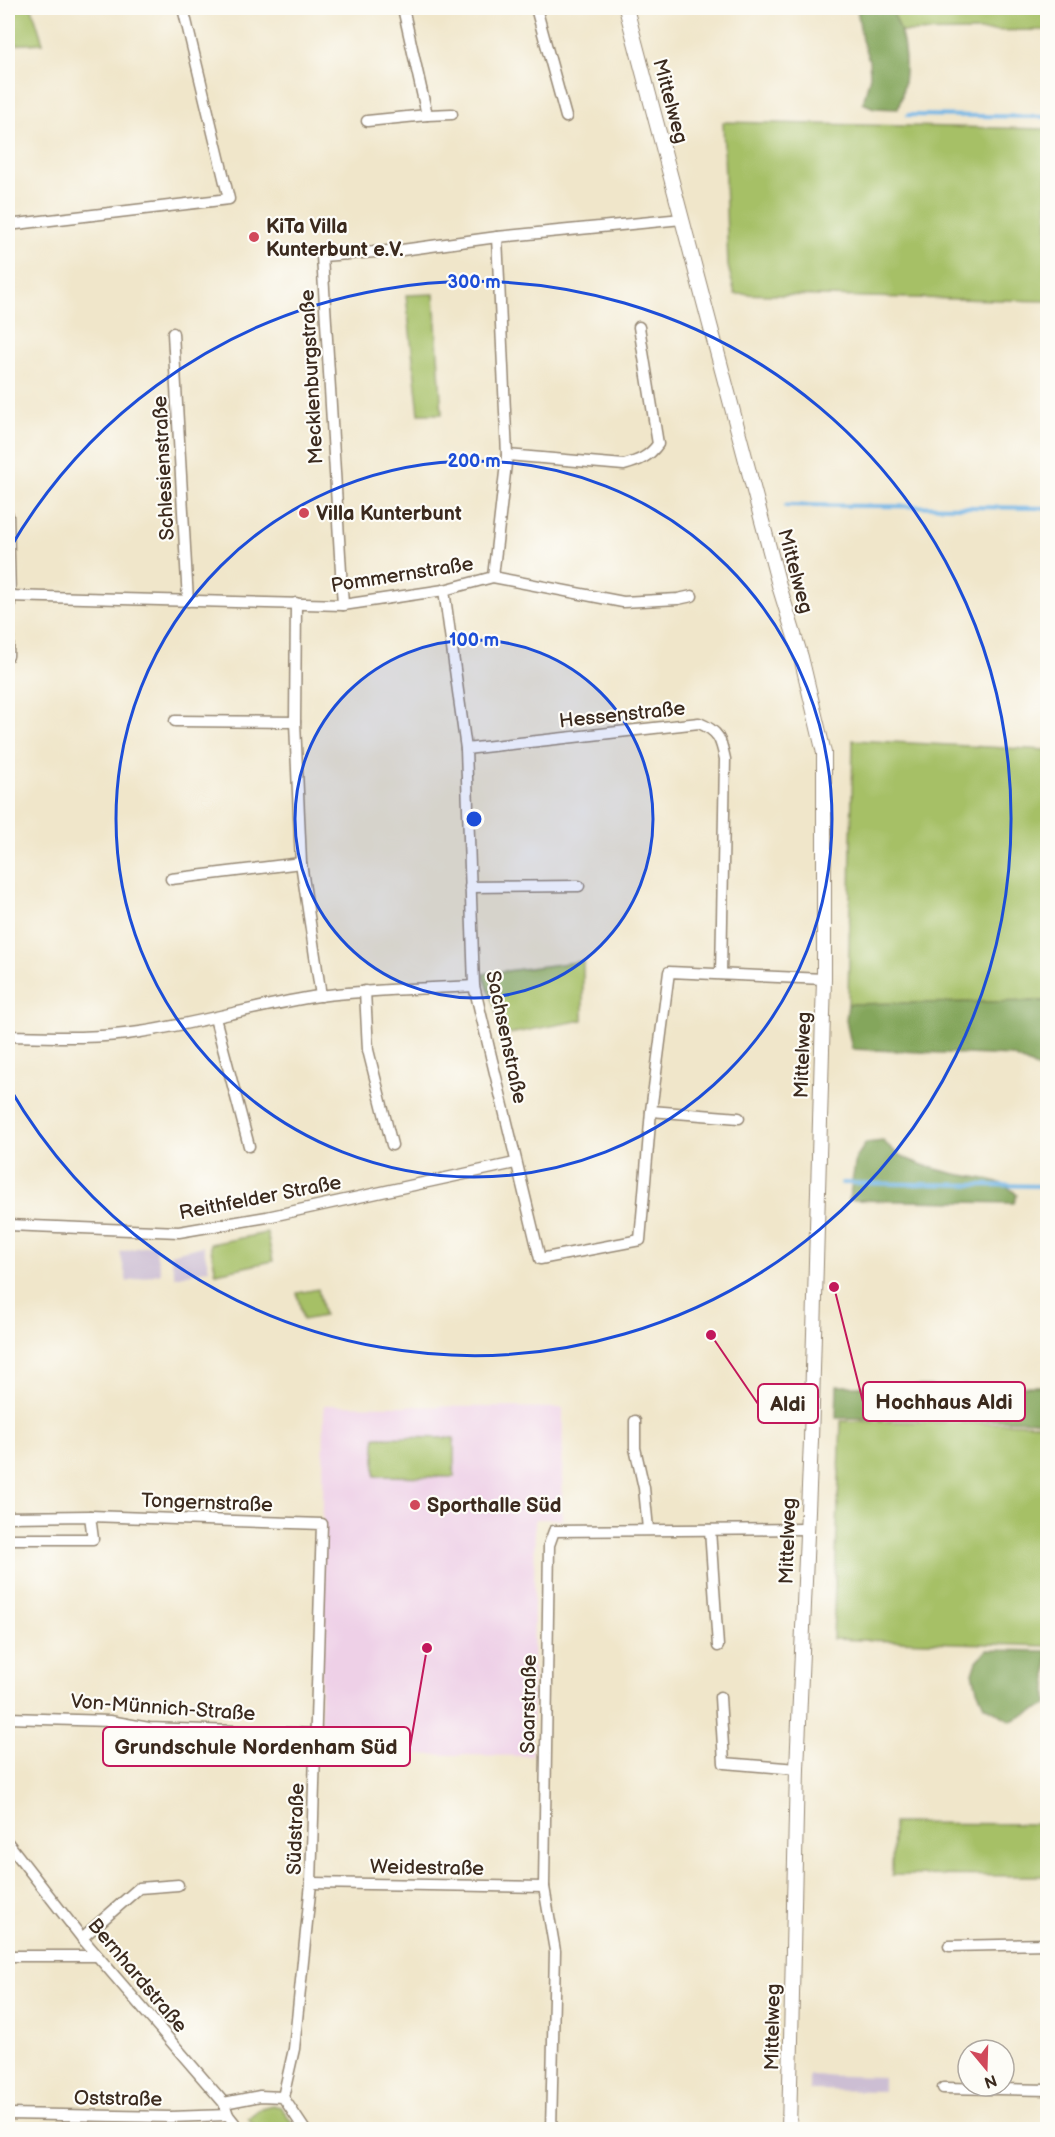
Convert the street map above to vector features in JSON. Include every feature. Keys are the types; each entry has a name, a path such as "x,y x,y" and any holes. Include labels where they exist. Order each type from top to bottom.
{"street":[{"path":"8,225 229,199 183,8"},
{"path":"403,8 427,115"},
{"path":"536,8 566,117"},
{"name":"Mittelweg","path":"626,8 780,589 801,657 824,753 824,979 797,1768 789,2130"},
{"path":"367,121 452,114"},
{"name":"Mecklenburgstraße","path":"343,605 322,256 402,250 497,237 682,219"},
{"path":"493,577 507,455 497,237"},
{"path":"507,455 624,465 639,461 653,452 658,444 639,327"},
{"name":"Schlesienstraße","path":"173,333 188,601"},
{"path":"8,515 8,656"},
{"name":"Pommernstraße","path":"9,597 343,605 444,590 493,577 623,602 692,596"},
{"name":"Sachsenstraße","path":"444,590 466,749 474,986 540,1259 640,1240 651,1111 669,972 824,979"},
{"path":"296,603 296,722 301,863 321,996"},
{"path":"175,722 296,722"},
{"name":"Hessenstraße","path":"466,749 699,723 712,728 722,743 725,759 721,974"},
{"path":"171,879 301,863"},
{"path":"470,888 579,886"},
{"path":"8,1036 60,1037 138,1033 215,1018 265,1005 321,996 474,986"},
{"path":"365,992 368,1050 392,1145"},
{"path":"215,1018 249,1146"},
{"path":"651,1111 739,1118"},
{"name":"Reithfelder Straße","path":"8,1226 179,1232 267,1217 515,1163"},
{"path":"635,1421 635,1449 644,1488 648,1529"},
{"path":"8,1539 93,1539 90,1516"},
{"name":"Tongernstraße","path":"8,1517 90,1516 322,1524"},
{"name":"Südstraße","path":"283,2097 294,2049 311,1883 322,1524"},
{"name":"Saarstraße","path":"551,2130 555,1951 544,1887 549,1545 554,1531 807,1528"},
{"path":"710,1530 718,1646"},
{"path":"720,1697 724,1763 797,1768"},
{"name":"Von-Münnich-Straße","path":"8,1718 110,1720 149,1728 317,1734"},
{"name":"Bernhardstraße","path":"8,1843 82,1938 224,2103 228,2115 240,2130"},
{"name":"Weidestraße","path":"311,1883 544,1887"},
{"path":"82,1938 139,1888 178,1885"},
{"path":"949,1946 1047,1944"},
{"path":"8,1956 97,1956"},
{"path":"943,2088 1047,2090"},
{"path":"224,2103 260,2096 283,2097 305,2130"},
{"name":"Oststraße","path":"8,2114 170,2117 228,2115"}],"shaded area":[{"path":"154,1244 161,1273 127,1282 120,1252"},
{"path":"203,1246 209,1269 175,1277 170,1254"},
{"path":"324,1405 563,1408 562,1519 535,1519 532,1756 320,1753"},
{"path":"809,2075 883,2077 883,2091 809,2090"}],"green space":[{"path":"8,8 32,8 43,43 8,45"},
{"path":"857,8 890,8 896,19 905,57 904,84 898,109 874,108 863,103 870,76 869,60 862,40"},
{"path":"890,8 1047,8 1047,30 893,32"},
{"path":"723,122 1047,129 1047,301 735,294 728,266"},
{"path":"434,294 442,414 419,414 406,295"},
{"path":"853,740 1047,750 1047,1001 848,1004"},
{"path":"583,961 583,1020 504,1035 483,974"},
{"path":"1047,1001 1047,1073 1012,1056 852,1049 846,1020 848,1004"},
{"path":"883,1141 899,1155 921,1165 1004,1185 1017,1195 1014,1203 849,1200 856,1158 866,1143"},
{"path":"267,1233 273,1261 216,1273 210,1244"},
{"path":"318,1289 324,1316 303,1320 297,1293"},
{"path":"837,1386 1047,1386 1047,1421 836,1418"},
{"path":"841,1421 1047,1424 1047,1646 833,1639"},
{"path":"375,1437 454,1438 454,1477 375,1476"},
{"path":"987,1650 1047,1651 1047,1705 1011,1721 984,1705 973,1673 977,1661"},
{"path":"893,1823 1047,1824 1047,1876 892,1875"},
{"path":"272,2105 281,2107 296,2129 257,2129 248,2118 261,2108"}],"waterway":[{"path":"908,115 1048,117"},
{"path":"786,505 1048,508"},
{"path":"842,1183 1048,1186"}],"place":[{"name":"KiTa Villa Kunterbunt e.V.","path":"254,237"},
{"name":"Villa Kunterbunt","path":"304,513"},
{"name":"Hochhaus Aldi","path":"834,1287"},
{"name":"Aldi","path":"711,1335"},
{"name":"Sporthalle Süd","path":"415,1505"},
{"name":"Grundschule Nordenham Süd","path":"427,1648"}]}
